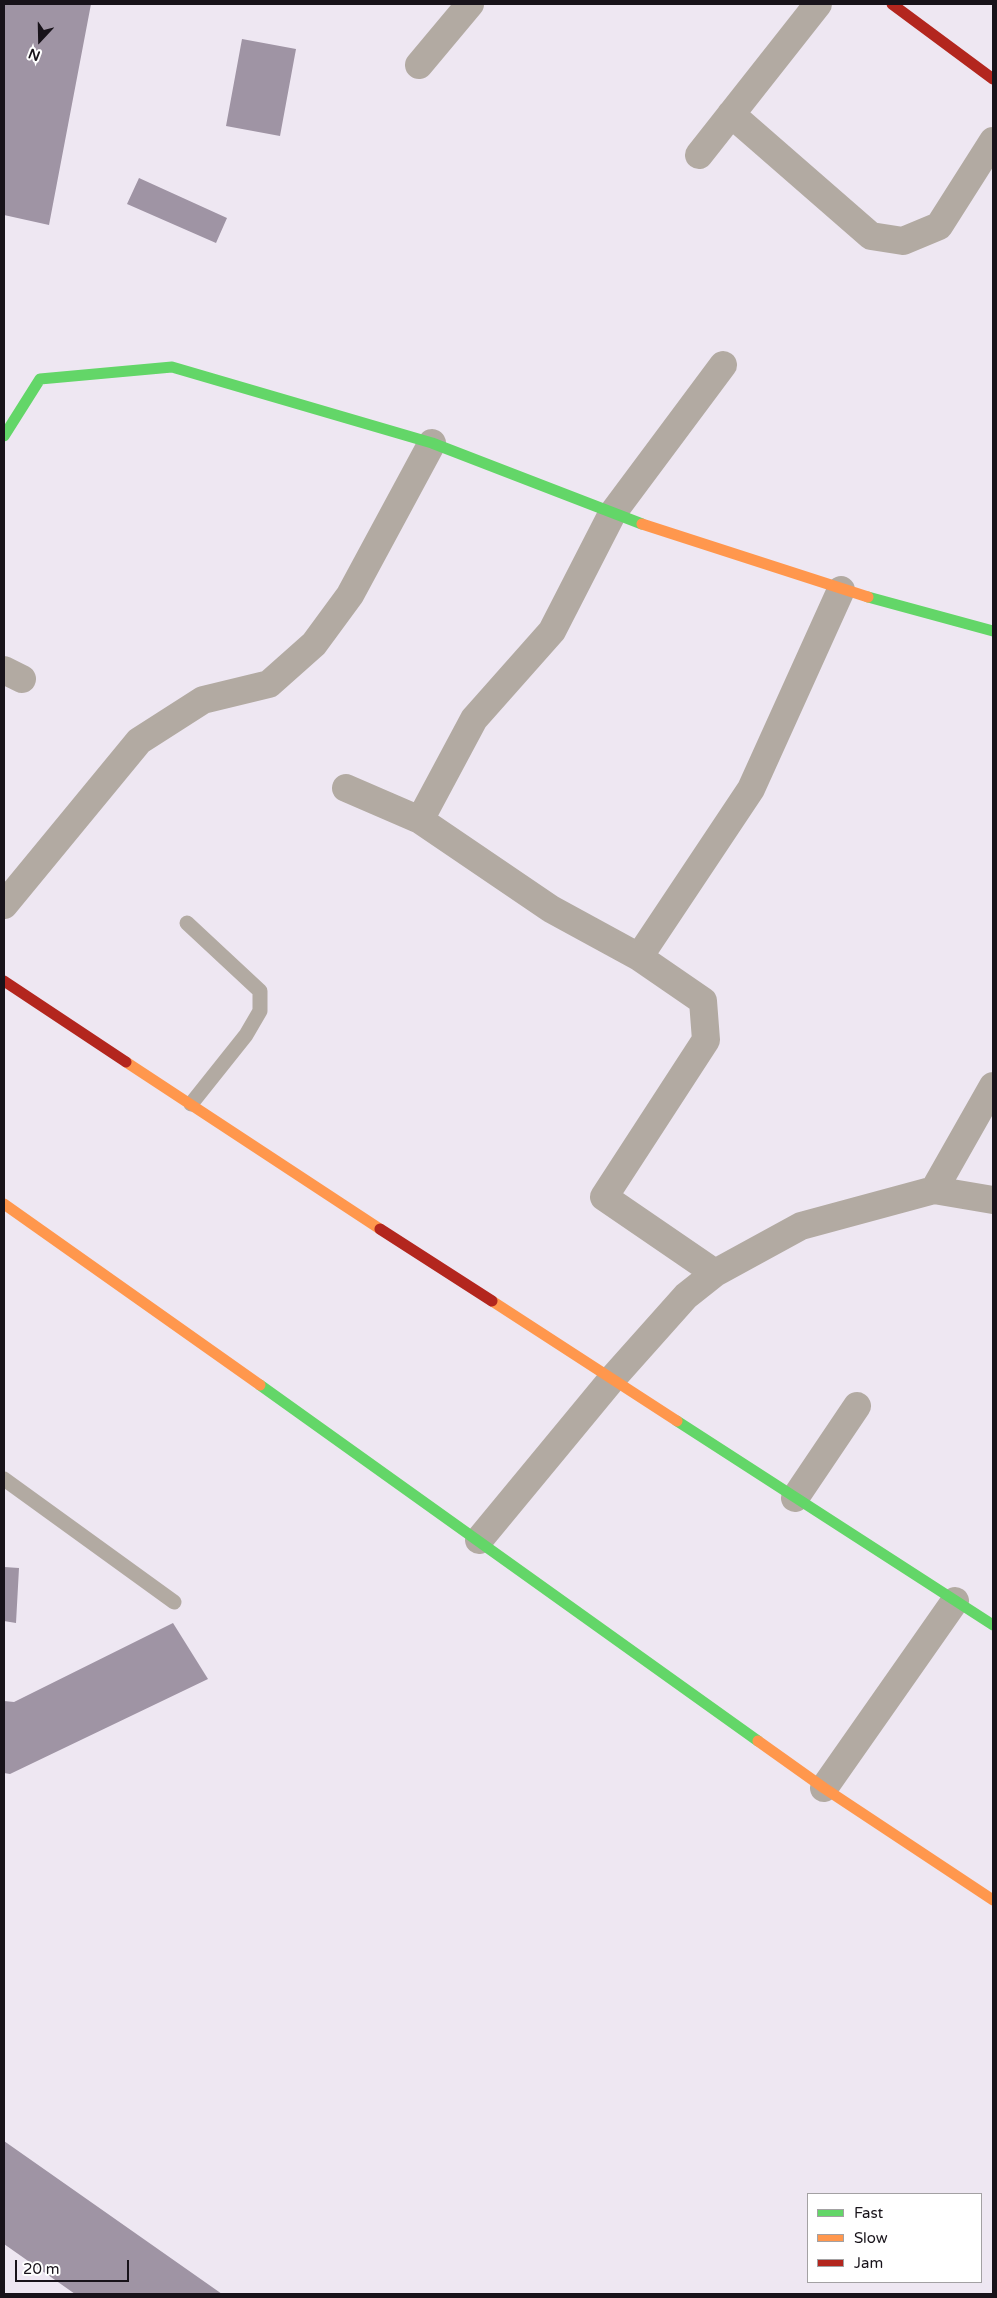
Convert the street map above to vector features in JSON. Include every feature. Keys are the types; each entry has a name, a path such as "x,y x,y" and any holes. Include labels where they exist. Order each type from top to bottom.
{"street":[{"path":"419,65 470,4"},
{"path":"699,155 818,4"},
{"path":"892,4 993,79"},
{"path":"731,114 871,236 903,241 940,226 993,141"},
{"path":"420,820 474,719 552,631 612,514 723,365"},
{"path":"4,436 40,379 172,367 432,443 612,514 841,590 993,631"},
{"path":"4,905 139,741 204,700 269,684 314,644 350,595 432,443"},
{"path":"639,957 751,789 841,590"},
{"path":"346,788 420,820 551,909 639,957 703,1002 706,1040 604,1196 715,1273"},
{"path":"4,981 612,1379 993,1625"},
{"path":"934,1190 993,1086"},
{"path":"479,1540 612,1379 686,1296 715,1273 801,1226 934,1190 993,1200"},
{"path":"4,1204 479,1540 824,1788 993,1900"},
{"path":"795,1498 857,1406"},
{"path":"824,1788 955,1600"}],"lane":[{"path":"187,923 260,991 260,1011 246,1035 191,1104"},
{"path":"4,1479 174,1602"}],"building":[{"path":"4,4 91,4 49,225 4,215"},
{"path":"242,39 296,49 280,136 226,126"},
{"path":"139,178 227,218 216,243 127,204"},
{"path":"4,1567 19,1568 16,1623 4,1621"},
{"path":"173,1623 208,1679 10,1774 4,1773 4,1701 14,1702"},
{"path":"4,2141 222,2294 75,2294 4,2244"}],"traffic: fast":[{"path":"4,436 40,379 172,367 432,443 642,524"},
{"path":"868,597 993,631"},
{"path":"260,1385 758,1741"},
{"path":"677,1421 993,1625"}],"traffic: slow":[{"path":"642,524 868,597"},
{"path":"126,1062 380,1229"},
{"path":"4,1204 260,1385"},
{"path":"492,1301 677,1421"},
{"path":"758,1741 824,1788 993,1900"}],"traffic: jam":[{"path":"892,4 993,79"},
{"path":"4,981 126,1062"},
{"path":"380,1229 492,1301"}]}
